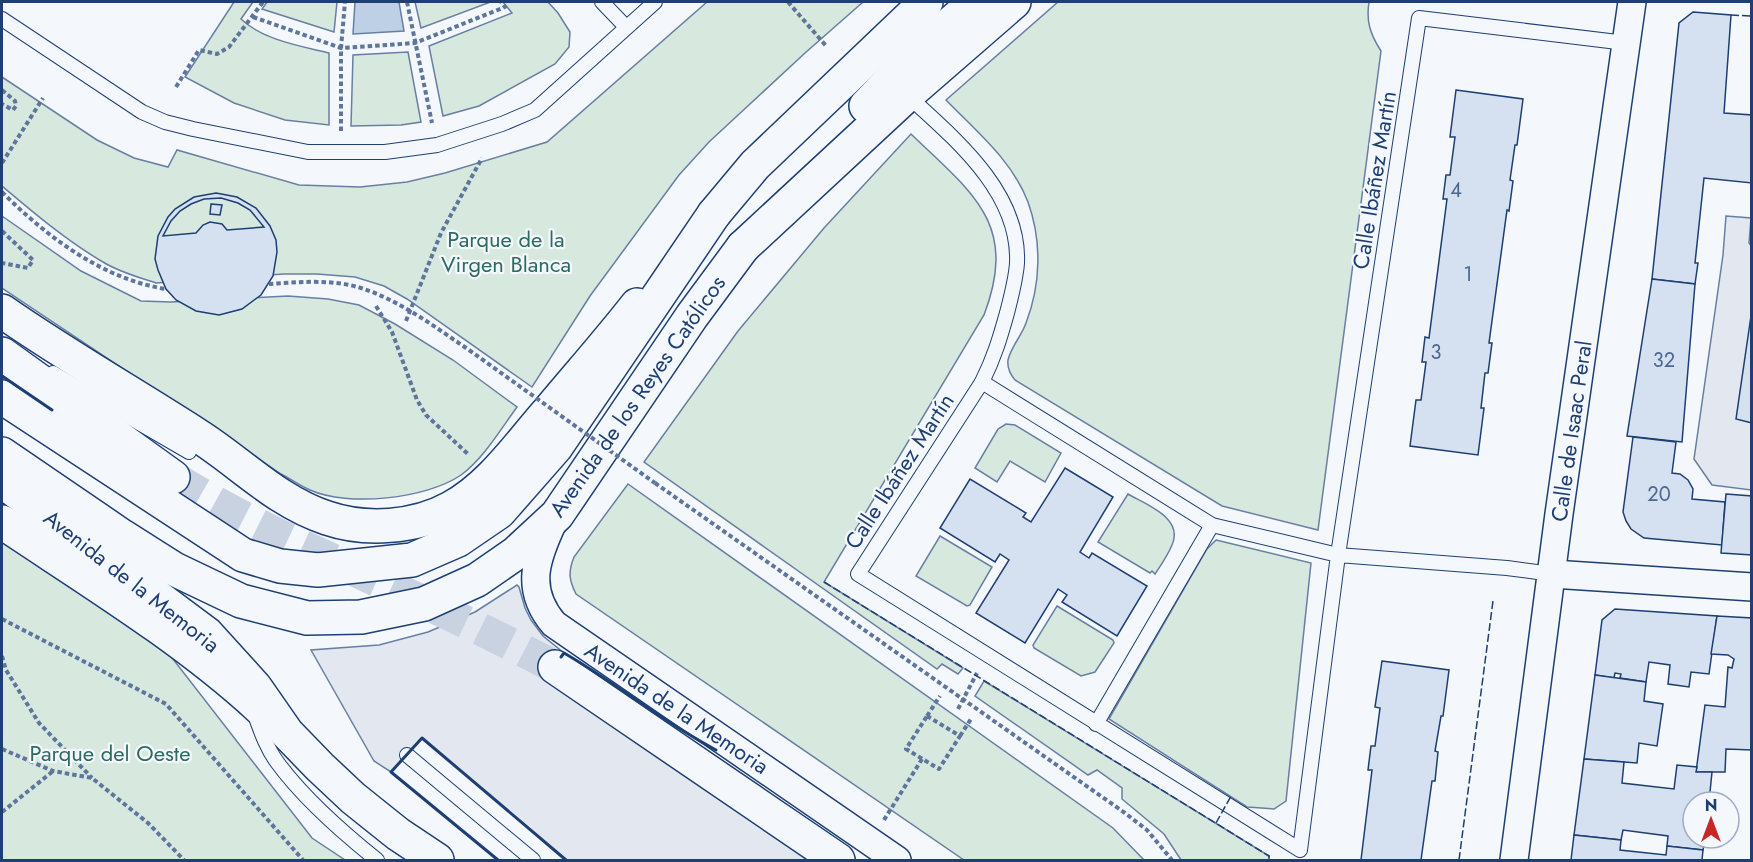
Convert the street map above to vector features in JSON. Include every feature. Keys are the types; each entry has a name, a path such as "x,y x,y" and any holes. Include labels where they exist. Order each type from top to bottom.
{"main road":[{"name":"Avenida de los Reyes Católicos","path":"2,397 243,555 280,566 318,570 412,560 458,540 507,504 556,447 714,214 755,165 926,2"},
{"name":"Avenida de los Reyes Católicos","path":"2,454 174,569 241,601 307,618 361,616 424,604 477,580 516,553 557,515 692,316 760,220 783,192 918,52 975,2"},
{"path":"743,247 907,95 1014,2"},
{"path":"2,311 52,346 199,436 265,485 297,505 327,518 352,524 401,524 430,517 452,508 488,481 622,324 682,248 714,214"},
{"path":"2,354 181,465"},
{"name":"Avenida de la Memoria","path":"2,481 207,634 255,687 287,733 353,798 398,834 437,861"},
{"path":"2,522 133,610 205,663 248,697 287,733"},
{"name":"Avenida de la Memoria","path":"555,667 838,861"}],"street":[{"name":"Calle de Isaac Peral","path":"1514,861 1632,2"},
{"name":"Avenida de la Memoria","path":"557,515 540,550 536,574 537,596 543,611 554,624 897,861"},
{"path":"1552,574 1752,587"}],"lane":[{"path":"602,2 626,27"},
{"path":"2,20 142,112 165,122 308,152 385,152 437,145 535,110 655,2"},
{"name":"Calle Ibáñez Martín","path":"1338,555 1212,525 982,382 858,574 1300,850 1338,555 1419,18 1626,43"},
{"path":"907,95 950,134 993,184 1003,200 1016,240 1017,263 1013,286 995,356 982,382"},
{"path":"2,338 181,465"},
{"path":"1096,724 1212,525"},
{"path":"1338,555 1507,568 1552,574"},
{"path":"234,662 265,741 276,761 310,799 377,861"},
{"path":"407,755 533,861"}],"path":[{"path":"176,87 199,50 217,54 229,47 263,2"},
{"path":"341,131 341,48 345,2"},
{"path":"406,2 432,123"},
{"path":"253,17 341,48 415,43 505,7 501,2"},
{"path":"788,2 828,47"},
{"path":"2,90 15,101 16,106 14,110 2,104"},
{"path":"2,163 43,98"},
{"path":"406,321 441,233 482,158"},
{"path":"2,192 37,224 80,256 123,277 151,287 166,289"},
{"path":"2,231 33,260 28,268 2,263"},
{"path":"269,284 323,283 360,288 410,310 1125,813 1147,831 1172,861"},
{"path":"376,306 392,332 417,400 426,415 473,459"},
{"path":"2,619 166,704 303,861"},
{"path":"2,656 6,670 39,723 92,778 148,823 184,861"},
{"path":"940,696 906,749 939,769 971,719"},
{"path":"927,716 960,736"},
{"path":"2,749 53,771 92,778"},
{"path":"884,820 922,759"},
{"path":"2,812 53,771"}],"green space":[{"path":"234,2 253,2 241,19 260,32 294,45 329,53 329,125 285,120 234,103 185,77"},
{"path":"267,2 337,2 334,32 262,9"},
{"path":"415,2 487,2 488,3 421,28"},
{"path":"503,2 548,2 570,32 569,47 555,64 479,106 443,116 429,46 512,13"},
{"name":"Parque de la Virgen Blanca","path":"707,2 863,2 709,142 679,175 590,296 532,387 407,299 384,286 355,277 317,274 284,274 156,283 109,266 51,226 2,186 2,77 97,140 134,158 168,167 177,150 299,185 360,187 407,182 547,142"},
{"path":"1058,2 1369,2 1370,27 1381,51 1318,530 1222,506 1015,380 1010,373 1008,360 1026,323 1035,293 1038,263 1033,217 1021,187 1003,159 946,100"},
{"path":"408,52 421,122 401,125 351,126 353,55"},
{"path":"911,134 953,174 984,212 992,233 996,256 993,283 984,315 824,582 963,668 958,674 942,664 937,669 644,462 738,331 824,228"},
{"path":"2,216 81,271 141,301 171,302 288,296 328,299 359,305 453,360 517,407 477,461 461,475 446,483 428,490 387,498 345,498 310,490 281,474 2,288"},
{"path":"1006,424 1015,425 1061,453 1045,482 1010,461 997,482 975,468 998,429"},
{"path":"628,484 1113,828 1144,860 964,860 576,594 570,576 574,557"},
{"path":"1128,494 1162,514 1173,527 1172,545 1155,574 1098,542"},
{"name":"Parque del Oeste","path":"2,534 159,641 312,838 345,860 2,860"},
{"path":"940,536 992,567 970,605 967,606 916,576"},
{"path":"1216,540 1311,563 1286,801 1274,809 1247,807 1109,719 1207,549"},
{"path":"1057,606 1113,640 1114,643 1095,672 1081,676 1034,648 1033,645"},
{"path":"984,681 1269,856 1269,860 1181,860 1164,834 1122,799 1122,788 1097,770 1088,775 975,696"}],"shaded area":[{"path":"1726,216 1751,218 1749,243 1752,247 1751,490 1712,485 1694,459 1723,255"},
{"path":"517,585 531,620 543,636 564,653 548,680 809,860 566,860 422,738 391,772 374,761 311,650 379,645 428,632 475,612"}],"water":[{"path":"355,2 399,2 404,31 353,34"}],"building":[{"path":"1693,12 1731,15 1724,113 1752,115 1752,183 1704,178 1695,284 1652,279 1679,23"},
{"path":"1456,90 1523,99 1489,343 1492,343 1488,373 1485,373 1481,408 1484,408 1478,455 1410,446 1416,400 1421,400 1426,362 1422,362 1425,337 1429,338 1447,199 1443,199 1446,175 1450,175 1455,137 1450,137"},
{"path":"216,193 237,197 256,208 270,226 276,240 277,252 273,276 261,295 242,309 219,315 196,311 176,300 166,289 155,259 158,236 175,209 194,197","holes":["221,198 238,203 250,210 264,227 227,230 222,224 210,222 203,225 196,233 163,236 171,221 191,204 204,199"]},
{"path":"211,204 222,205 220,215 210,214"},
{"path":"1652,279 1695,284 1682,442 1627,436"},
{"path":"1752,309 1752,423 1736,419"},
{"path":"1633,437 1676,442 1672,473 1680,474 1688,480 1693,489 1692,499 1725,502 1722,545 1644,538 1631,529 1623,512"},
{"path":"1065,468 1113,497 1080,552 1089,558 1092,553 1147,586 1117,636 1062,602 1067,595 1058,589 1025,643 976,613 1009,560 1000,554 995,562 940,528 970,479 1026,513 1023,517 1031,522"},
{"path":"1726,494 1752,496 1752,555 1721,553"},
{"path":"1615,609 1717,616 1709,674 1691,672 1689,687 1668,684 1670,665 1649,662 1646,682 1620,678 1621,674 1615,673 1614,678 1595,675 1602,620"},
{"path":"1717,616 1752,618 1752,750 1726,749 1725,772 1696,772 1705,705 1725,707 1728,667 1732,668 1734,659 1728,655 1711,654"},
{"path":"1382,661 1449,670 1443,716 1441,716 1435,751 1438,752 1435,781 1432,781 1421,860 1361,860 1372,770 1368,770 1371,746 1375,746 1380,708 1375,707"},
{"path":"1595,675 1646,682 1644,701 1663,704 1657,746 1639,743 1637,763 1584,759"},
{"path":"1584,759 1624,762 1622,783 1674,789 1677,765 1697,767 1696,772 1712,772 1710,790 1681,790 1681,848 1667,846 1668,836 1623,830 1621,840 1574,835"},
{"path":"1574,835 1621,840 1620,850 1666,855 1667,846 1681,848 1681,850 1703,850 1702,860 1571,860"}],"tunnel":[{"path":"173,477 265,528 458,618 555,667"}],"fence":[{"path":"1731,15 1752,16"},
{"path":"824,582 1269,856 1269,860"},
{"path":"1459,860 1493,601"},
{"path":"1216,823 1231,796"}],"wall":[{"path":"2,376 52,410"},
{"path":"561,657 564,653 716,750"},
{"path":"498,860 391,772 422,738 566,860"}]}
